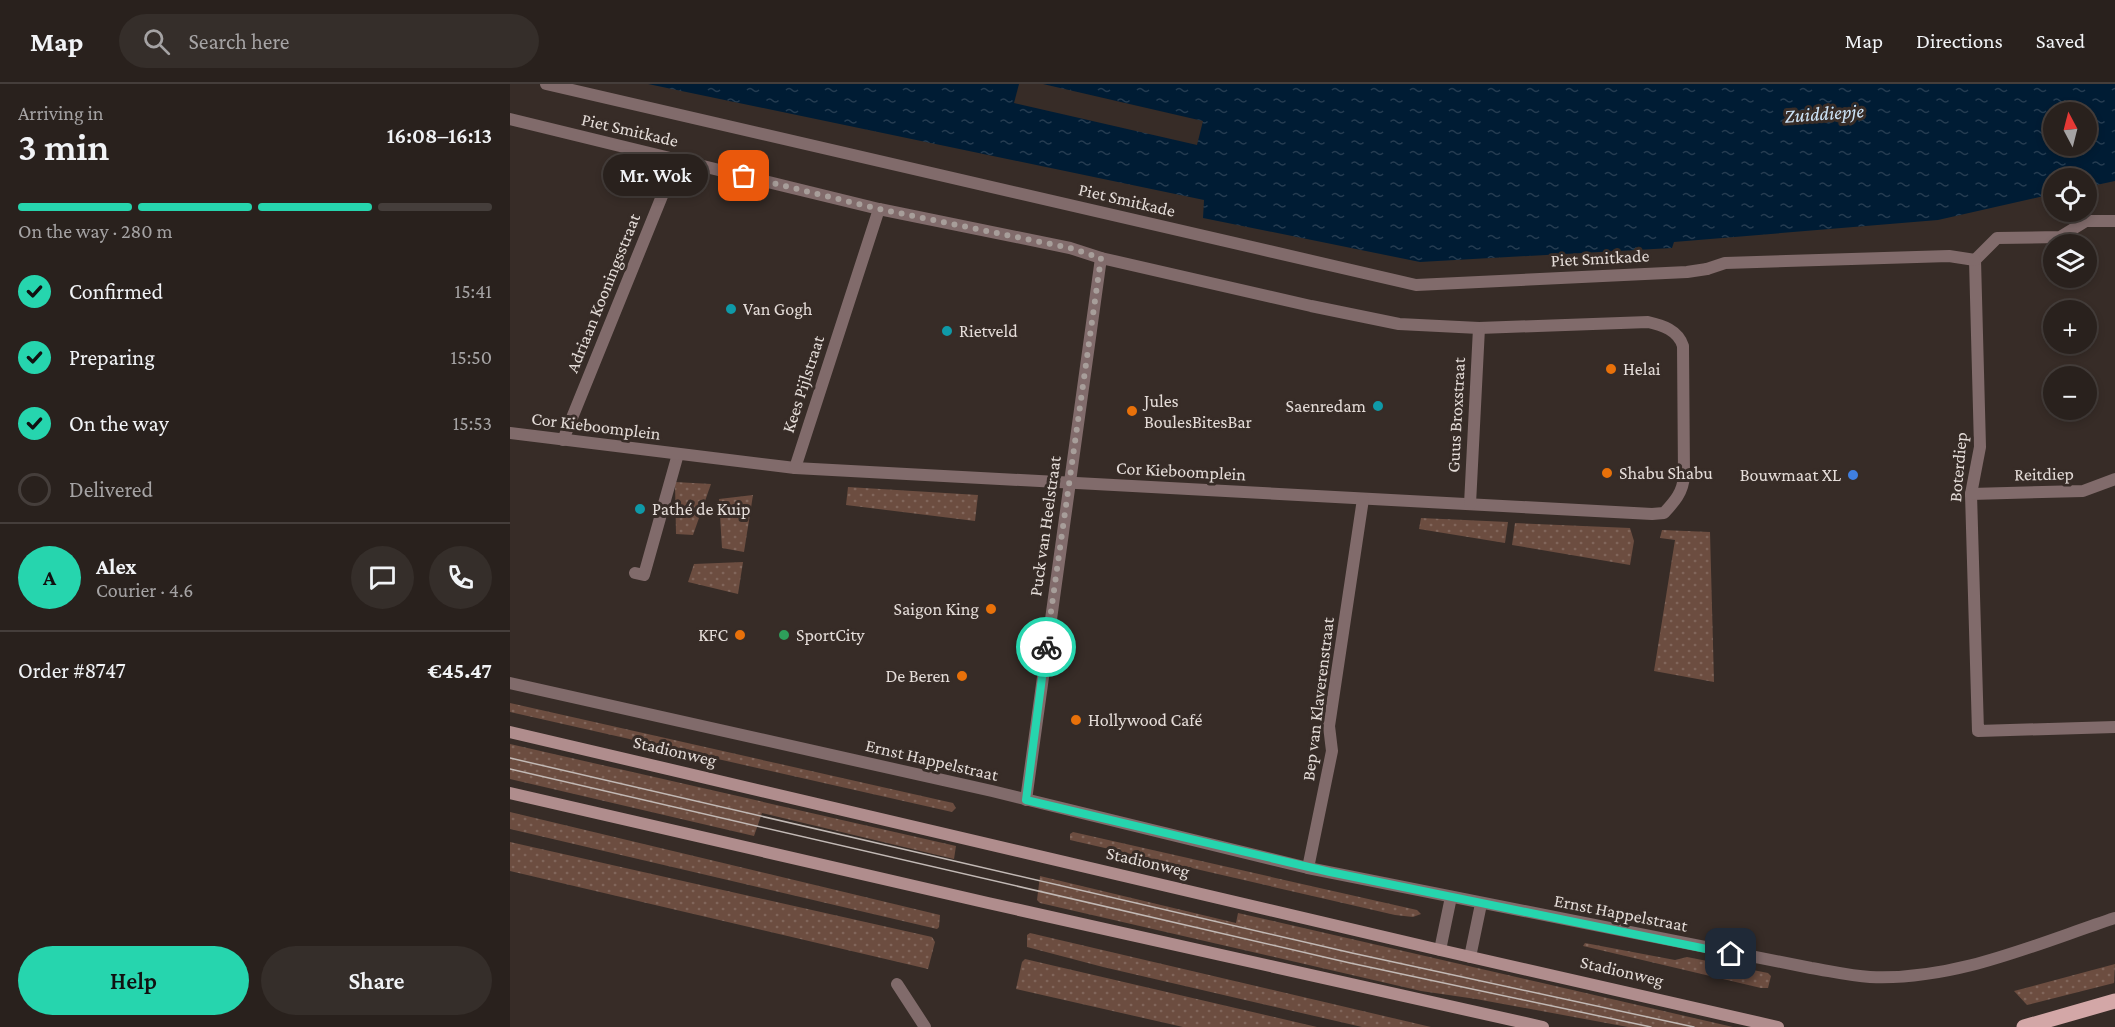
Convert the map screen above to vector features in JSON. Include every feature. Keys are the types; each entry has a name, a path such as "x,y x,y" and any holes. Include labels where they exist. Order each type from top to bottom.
{"main road":[{"name":"Stadionweg","path":"510,732 1778,1027"},
{"path":"510,793 999,906 1543,1027"},
{"path":"2024,1027 2115,1001"}],"street":[{"name":"Piet Smitkade","path":"546,84 1416,285 1687,272 1737,262 1949,256 1975,260"},
{"name":"Piet Smitkade","path":"510,119 879,209 1070,248 1101,258 1399,324 1479,328 1648,322 1660,324 1676,335 1683,346 1684,476 1683,487 1677,499"},
{"name":"Adriaan Kooningsstraat","path":"563,440 677,159"},
{"name":"Kees Pijlstraat","path":"795,468 879,209"},
{"path":"1975,260 1997,238 2060,237 2086,221 2115,221"},
{"name":"Puck van Heelstraat","path":"1026,800 1101,258"},
{"name":"Boterdiep","path":"1975,260 1980,447 1971,494 1978,731 2115,727"},
{"name":"Guus Broxstraat","path":"1470,504 1479,328"},
{"name":"Cor Kieboomplein","path":"510,433 677,458 795,468 1652,514 1664,513 1677,499"},
{"path":"635,573 644,574 677,458"},
{"name":"Reitdiep","path":"1971,494 2084,491 2115,479"},
{"name":"Bep van Klaverenstraat","path":"1308,868 1332,751 1329,726 1363,499"},
{"name":"Ernst Happelstraat","path":"510,683 1026,800 1308,868 1754,958 1870,977 1922,974 1974,966 2115,918"},
{"path":"1440,950 1451,897"},
{"path":"1470,957 1481,904"},
{"path":"897,984 925,1027"}],"shaded area":[{"path":"675,482 711,484 693,535 676,534"},
{"path":"848,487 978,495 975,521 846,505"},
{"path":"753,495 744,552 722,548 719,499"},
{"path":"1421,518 1508,522 1505,543 1419,529"},
{"path":"1515,523 1630,528 1634,541 1630,565 1512,545"},
{"path":"1662,530 1710,532 1714,682 1654,671 1675,540 1660,538"},
{"path":"743,562 738,594 688,582 694,564"},
{"path":"510,703 953,803 956,808 952,812 510,712"},
{"path":"510,744 956,846 954,859 762,813 754,836 510,779"},
{"path":"510,812 940,915 939,927 937,929 510,829"},
{"path":"1073,832 1417,910 1421,914 1413,917 1395,915 1070,840 1070,834"},
{"path":"510,842 932,937 935,942 928,969 510,871"},
{"path":"1040,876 1236,923 1238,913 1733,1027 1628,1027 1421,991 1040,903 1037,900"},
{"path":"1030,933 1431,1027 1362,1027 1103,967 1027,947 1027,935"},
{"path":"1585,943 1675,960 1687,957 1768,973 1771,976 1768,988 1761,988 1583,946"},
{"path":"1025,959 1317,1027 1183,1027 1016,989 1022,962"},
{"path":"2115,964 2114,983 2027,1005 2014,991"}],"water":[{"name":"Zuiddiepje","path":"648,84 2115,84 2115,181 2097,185 2097,168 2043,168 2043,196 1938,220 1674,242 1672,248 1420,262 1203,218 1204,200"}],"pier":[{"path":"1019,84 1043,84 1203,121 1197,145 1014,103"}],"tram line":[{"path":"510,758 1352,953 1694,1027"},
{"path":"510,769 1350,963 1651,1027"}],"way so far":[{"path":"744,176 879,209 1070,248 1101,258 1046,647"}],"place":[{"name":"Mr. Wok","path":"744,176"},
{"name":"Van Gogh","path":"731,309"},
{"name":"Rietveld","path":"947,331"},
{"name":"Helai","path":"1611,369"},
{"name":"Saenredam","path":"1378,406"},
{"name":"Jules BoulesBitesBar","path":"1132,411"},
{"name":"Shabu Shabu","path":"1607,473"},
{"name":"Bouwmaat XL","path":"1853,475"},
{"name":"Pathé de Kuip","path":"640,509"},
{"name":"Saigon King","path":"991,609"},
{"name":"KFC","path":"740,635"},
{"name":"SportCity","path":"784,635"},
{"name":"De Beren","path":"962,676"},
{"name":"Hollywood Café","path":"1076,720"}],"route":[{"path":"1046,647 1026,800 1330,872 1731,954"}]}
